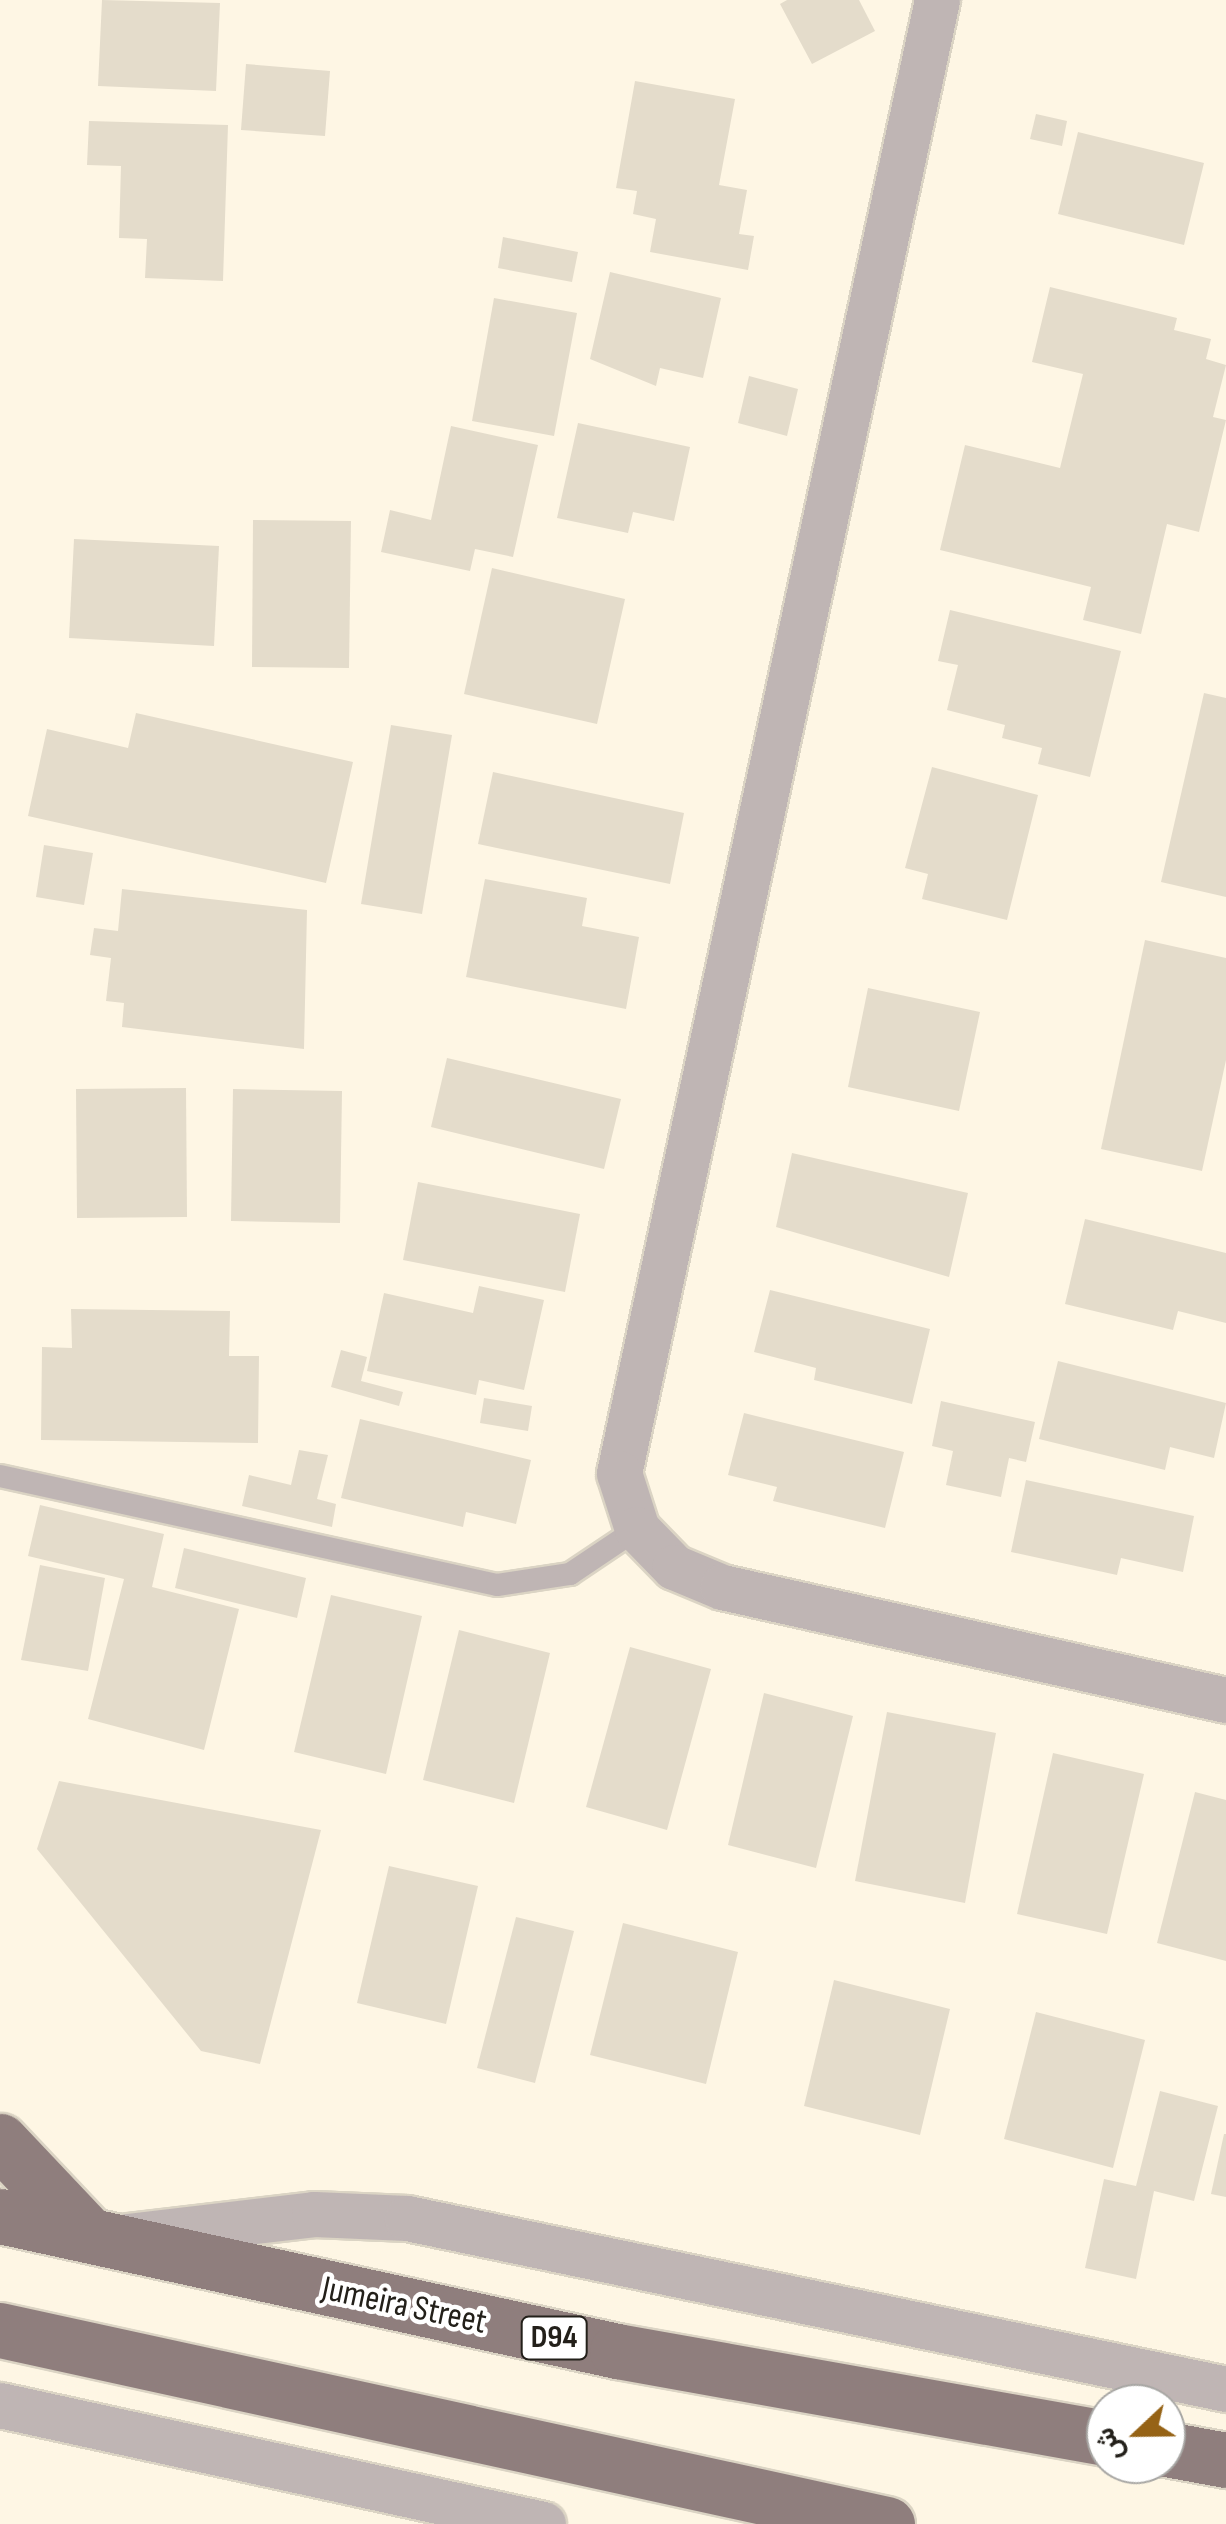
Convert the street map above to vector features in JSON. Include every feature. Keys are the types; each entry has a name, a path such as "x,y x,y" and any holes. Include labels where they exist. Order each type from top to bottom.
{"main road":[{"path":"0,2141 95,2240"},
{"name":"Jumeira Street","path":"0,2216 95,2240 617,2351 1086,2434"},
{"path":"0,2330 887,2524"},
{"path":"1186,2453 1226,2460"}],"street":[{"path":"937,0 626,1414 619,1473 637,1529 674,1566 722,1587 1226,1700"},
{"path":"95,2240 314,2214 407,2218 1226,2388"},
{"path":"0,2405 543,2524"}],"lane":[{"path":"0,1476 497,1586 550,1582 598,1563 637,1529"}],"building":[{"path":"102,0 220,3 216,91 98,86"},
{"path":"787,0 859,0 875,31 812,64 780,4"},
{"path":"246,64 330,71 325,136 241,130"},
{"path":"635,81 735,99 719,185 747,190 739,234 754,236 748,270 650,252 656,219 633,214 637,191 616,188"},
{"path":"1036,114 1067,121 1062,146 1030,139"},
{"path":"89,121 228,125 223,281 145,278 147,239 119,238 121,166 87,165"},
{"path":"1078,132 1204,163 1184,245 1058,214"},
{"path":"503,237 578,252 572,282 498,268"},
{"path":"610,272 721,298 703,378 660,368 656,386 590,359"},
{"path":"1050,287 1177,318 1174,330 1211,339 1206,359 1226,365 1213,417 1226,420 1199,532 1167,524 1141,634 1083,620 1091,587 940,550 965,445 1060,468 1083,374 1032,362"},
{"path":"494,298 577,313 554,436 472,421"},
{"path":"749,376 798,389 787,436 738,423"},
{"path":"578,423 690,447 674,521 633,512 628,533 557,518"},
{"path":"451,426 538,445 513,557 475,549 470,571 381,552 390,510 431,520"},
{"path":"253,520 351,521 349,668 252,667"},
{"path":"74,539 219,546 214,646 69,638"},
{"path":"492,568 625,599 597,724 464,694"},
{"path":"950,610 1121,651 1090,777 1038,764 1042,748 1002,738 1005,725 947,710 958,665 938,661"},
{"path":"1204,693 1226,698 1226,897 1161,882"},
{"path":"136,713 353,762 326,883 28,816 47,729 128,748"},
{"path":"391,725 452,735 422,914 361,904"},
{"path":"932,767 1038,795 1007,920 922,899 928,874 905,868"},
{"path":"493,772 684,813 670,884 478,844"},
{"path":"44,845 93,853 84,905 36,897"},
{"path":"485,879 587,898 582,926 639,937 626,1009 466,977"},
{"path":"122,889 307,910 304,1049 122,1027 124,1003 106,1001 111,958 90,955 94,928 118,931"},
{"path":"1145,940 1226,958 1226,1060 1202,1171 1101,1149"},
{"path":"868,988 980,1012 959,1111 848,1087"},
{"path":"447,1058 621,1099 604,1169 431,1127"},
{"path":"186,1088 187,1217 77,1218 76,1089"},
{"path":"233,1089 342,1091 340,1223 231,1221"},
{"path":"792,1153 968,1193 949,1277 776,1227"},
{"path":"418,1182 580,1214 565,1292 403,1260"},
{"path":"1085,1219 1226,1253 1226,1323 1178,1311 1173,1330 1065,1304"},
{"path":"479,1286 544,1300 524,1390 479,1380 476,1395 367,1371 384,1293 473,1313"},
{"path":"770,1290 930,1329 912,1404 814,1380 816,1368 754,1352"},
{"path":"71,1309 230,1311 229,1356 259,1356 258,1443 41,1440 42,1347 72,1348"},
{"path":"341,1350 367,1357 361,1381 403,1392 399,1406 331,1387"},
{"path":"1058,1361 1226,1403 1214,1458 1170,1447 1165,1470 1039,1439"},
{"path":"484,1398 532,1406 528,1431 480,1423"},
{"path":"941,1401 1035,1422 1026,1462 1009,1458 1001,1497 946,1485 953,1451 932,1446"},
{"path":"744,1413 904,1452 885,1528 773,1501 777,1487 728,1475"},
{"path":"360,1419 531,1460 516,1524 466,1512 463,1527 341,1498"},
{"path":"299,1450 328,1455 317,1499 336,1504 332,1527 242,1506 249,1475 291,1485"},
{"path":"1026,1480 1194,1516 1183,1572 1121,1558 1117,1575 1011,1552"},
{"path":"40,1505 164,1534 152,1587 239,1609 204,1750 88,1719 124,1579 28,1556"},
{"path":"184,1548 306,1578 297,1618 175,1588"},
{"path":"40,1565 105,1578 88,1671 21,1660"},
{"path":"331,1595 422,1616 386,1774 294,1752"},
{"path":"459,1630 550,1653 514,1803 423,1780"},
{"path":"630,1647 711,1669 667,1830 586,1807"},
{"path":"764,1693 853,1716 816,1868 728,1845"},
{"path":"887,1712 996,1733 965,1903 855,1881"},
{"path":"1053,1753 1144,1774 1107,1934 1017,1914"},
{"path":"59,1781 321,1830 260,2064 201,2051 37,1849"},
{"path":"1195,1792 1226,1800 1226,1961 1157,1943"},
{"path":"389,1866 478,1886 446,2024 357,2003"},
{"path":"516,1917 574,1931 535,2083 477,2068"},
{"path":"623,1923 738,1952 706,2084 590,2055"},
{"path":"834,1980 950,2009 920,2135 804,2106"},
{"path":"1036,2012 1145,2040 1113,2168 1004,2139"},
{"path":"1160,2091 1218,2106 1194,2201 1154,2191 1136,2279 1085,2268 1104,2179 1136,2186"},
{"path":"1226,2134 1226,2197 1211,2194"}]}
